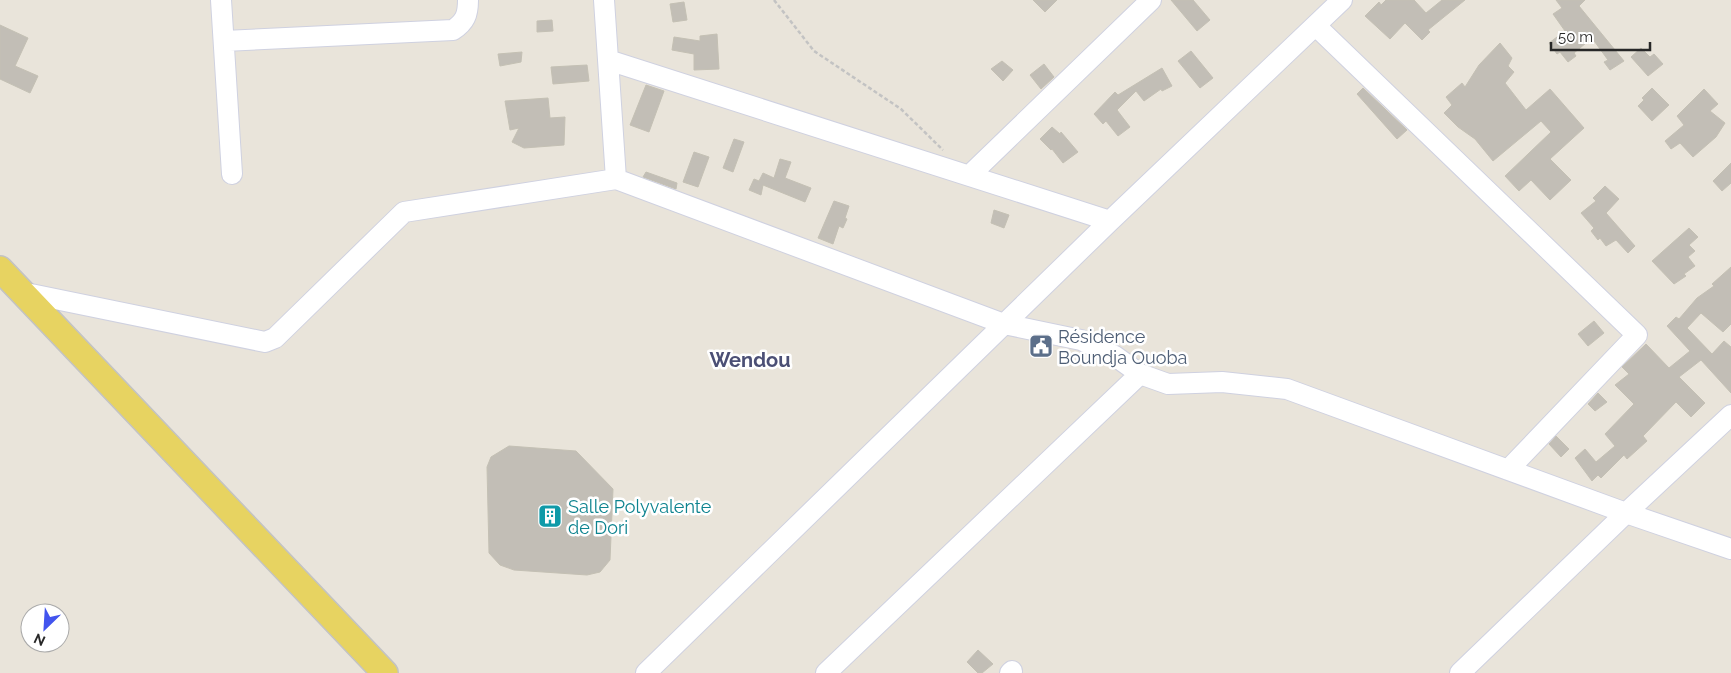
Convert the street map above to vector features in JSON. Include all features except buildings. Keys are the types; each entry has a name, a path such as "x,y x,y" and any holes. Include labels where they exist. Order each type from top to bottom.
{"main road":[{"path":"0,269 385,673"}],"street":[{"path":"221,0 232,174"},
{"path":"224,41 453,30 463,23 468,10 468,0"},
{"path":"604,0 616,179"},
{"path":"970,175 1151,0"},
{"path":"646,673 1110,220 1342,0"},
{"path":"1316,26 1637,335 1508,470"},
{"path":"608,60 1110,220"},
{"path":"21,292 265,342 275,338 404,212 616,179 1004,324 1081,340 1114,356 1140,374 1168,384 1222,382 1288,389 1626,513 1731,549"},
{"path":"826,673 1140,374"},
{"path":"1460,673 1731,415"}],"path":[{"path":"774,0 814,51 900,109 949,155"}],"place":[{"name":"Résidence Boundja Ouoba","path":"1041,346"},
{"name":"Salle Polyvalente de Dori","path":"550,516"}],"district":[{"name":"Wendou","path":"750,360"}]}
